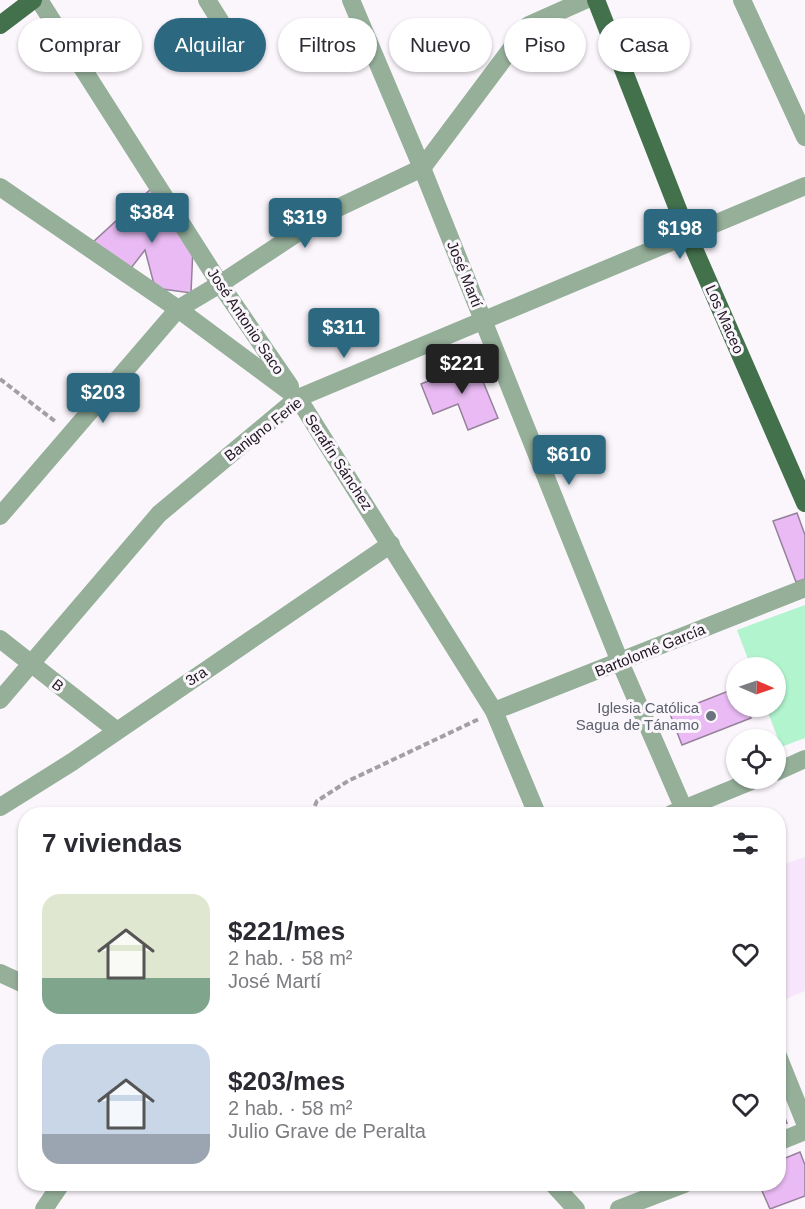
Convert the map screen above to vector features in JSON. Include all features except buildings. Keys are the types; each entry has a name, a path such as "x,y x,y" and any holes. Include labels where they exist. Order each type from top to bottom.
{"main road":[{"path":"3,18 33,0"},
{"name":"Los Maceo","path":"596,0 688,235 805,503"}],"street":[{"name":"José Antonio Saco","path":"39,0 220,284 298,398"},
{"path":"207,0 218,18"},
{"name":"José Martí","path":"351,0 422,168 679,807"},
{"path":"0,516 178,309 329,212 422,168 529,25 585,0"},
{"path":"742,0 805,137"},
{"name":"Banigno Ferie","path":"0,700 159,514 298,398 805,186"},
{"name":"Serafín Sánchez","path":"0,187 178,309 298,398 495,711 534,807"},
{"name":"3ra","path":"0,807 72,762 392,544"},
{"name":"Bartolomé García","path":"495,711 805,588"},
{"name":"B","path":"0,639 116,730"},
{"path":"786,768 805,759"},
{"path":"694,807 734,789"},
{"path":"0,973 18,981"},
{"path":"786,1076 805,1123"},
{"path":"786,1139 805,1131"},
{"path":"44,1209 56,1191"},
{"path":"559,1191 576,1209"},
{"path":"619,1209 663,1191"}],"path":[{"path":"0,379 71,433"},
{"path":"314,807 317,801 348,781 495,711"}],"shaded area":[{"path":"805,857 805,991 786,999 786,864"}],"green space":[{"path":"805,605 805,738 786,745 786,729 774,729 770,717 786,717 786,657 747,657 737,630"}],"place":[{"name":"Iglesia Católica Sagua de Tánamo","path":"711,716"}]}
